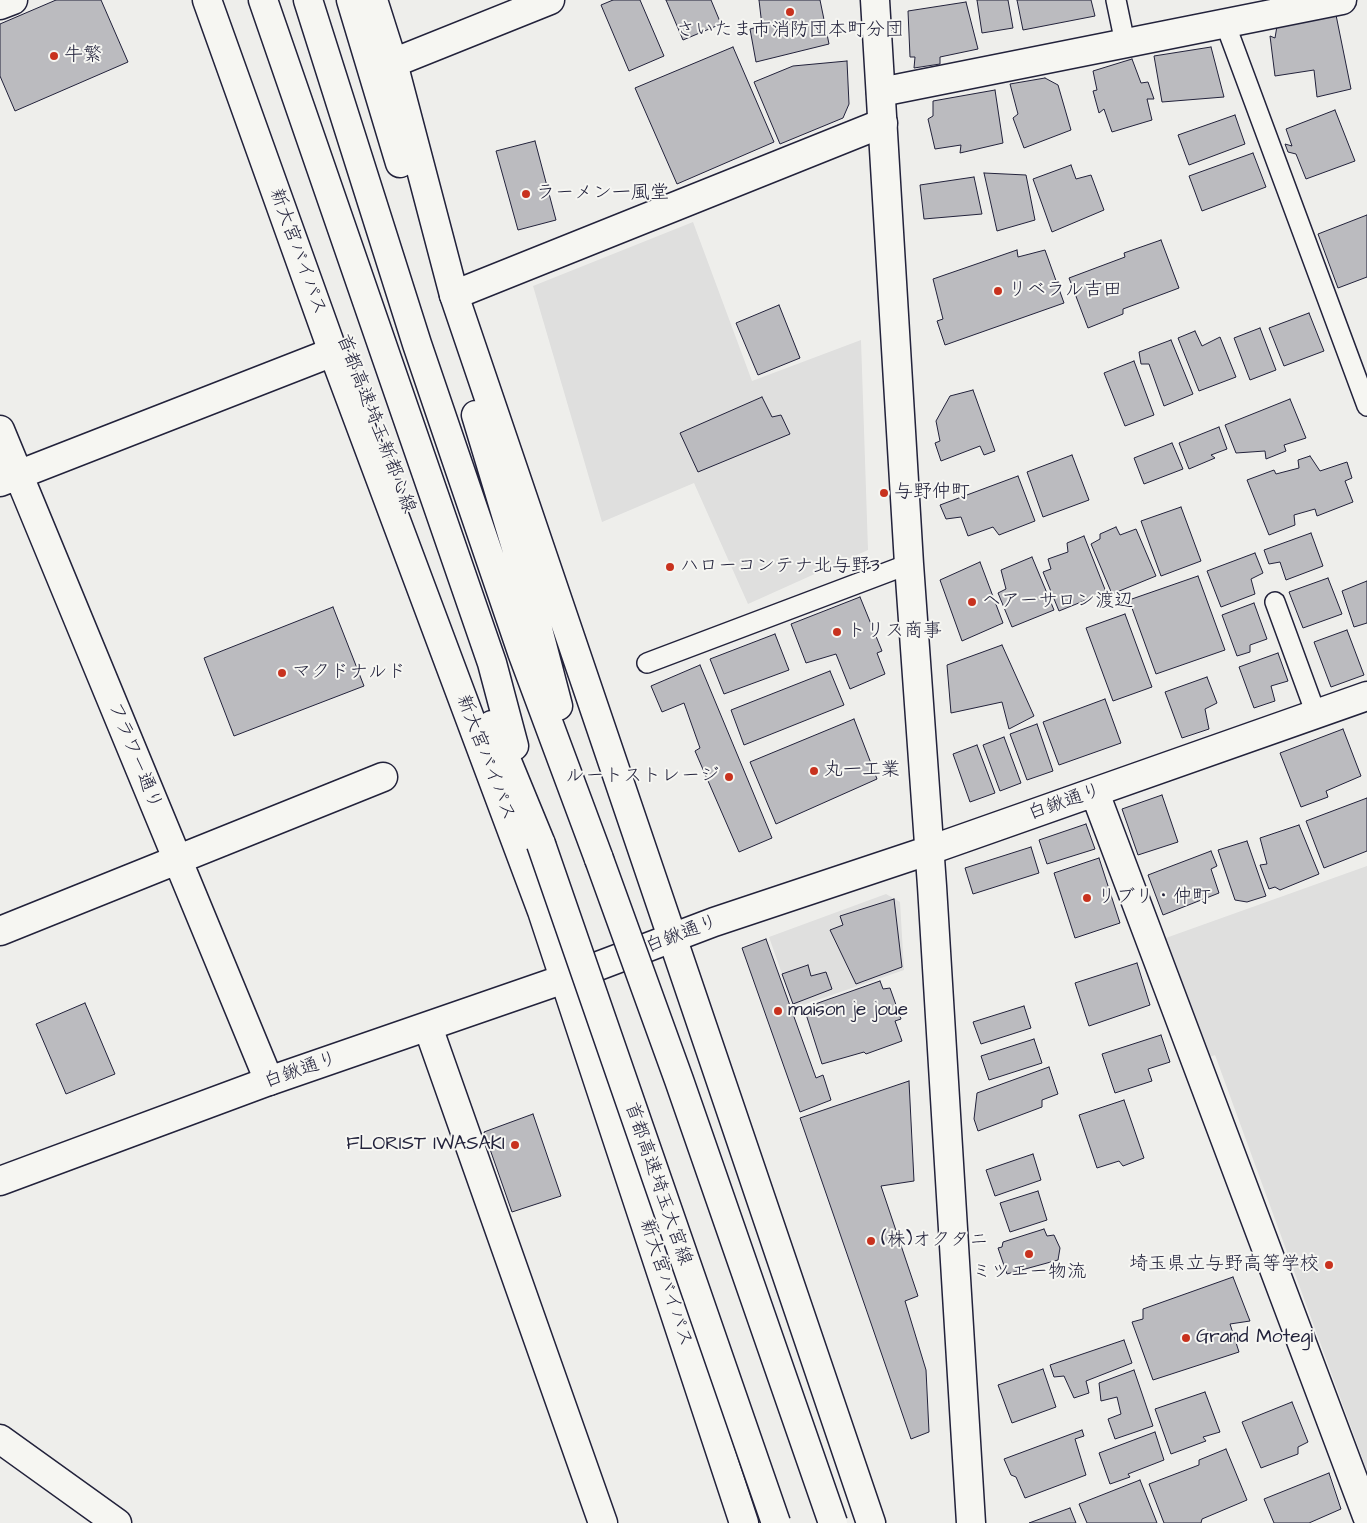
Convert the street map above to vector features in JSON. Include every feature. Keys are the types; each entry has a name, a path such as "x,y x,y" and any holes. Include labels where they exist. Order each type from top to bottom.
{"main road":[{"path":"0,5 13,0"},
{"name":"新大宮バイパス","path":"207,0 333,352 539,901 744,1523"},
{"name":"首都高速埼玉新都心線","path":"216,0 436,587 541,844"},
{"path":"263,0 492,663 541,844"},
{"path":"308,0 417,344 512,624 679,1080 833,1523"},
{"path":"351,0 521,564 599,859"},
{"path":"373,0 393,63 454,295 871,1523"},
{"path":"393,63 550,0"},
{"path":"875,0 909,564 930,850 971,1523"},
{"path":"881,92 1342,0"},
{"path":"454,295 883,123"},
{"path":"9,479 333,352"},
{"name":"フラワー通り","path":"0,430 9,479 177,859 269,1081"},
{"name":"白鍬通り","path":"0,1181 269,1081 428,1028 564,979 674,939 714,922 1095,793 1367,696"},
{"path":"0,931 383,778"},
{"path":"1095,793 1367,1516"},
{"name":"首都高速埼玉大宮線","path":"541,844 631,1109 776,1523"},
{"path":"428,1028 603,1523"},
{"path":"0,1439 117,1523"}],"lane":[{"path":"1116,0 1125,44"},
{"path":"1225,23 1367,406"},
{"path":"647,663 909,564"},
{"path":"1275,602 1316,714"}],"shaded area":[{"path":"693,222 752,381 861,340 868,550 748,604 694,483 602,522 533,286"},
{"name":"埼玉県立与野高等学校","path":"1367,866 1367,1471 1215,1055 1207,1058 1163,939"},
{"path":"886,894 900,902 904,970 794,1008 769,937"}],"building":[{"path":"56,0 101,0 128,62 15,111 0,76 0,24"},
{"path":"613,0 640,0 664,56 629,71 601,5"},
{"path":"666,0 711,0 721,24 683,40"},
{"path":"759,0 820,0 829,44 756,62 750,29 762,26"},
{"path":"977,0 1008,0 1013,28 982,33"},
{"path":"1017,0 1091,0 1095,16 1023,30"},
{"path":"966,2 978,49 940,57 940,64 914,68 915,57 910,57 908,11"},
{"path":"1336,15 1351,89 1317,97 1314,70 1275,76 1270,36 1275,38 1277,26"},
{"path":"733,47 774,142 677,184 635,88"},
{"path":"1211,47 1224,97 1162,102 1154,56"},
{"path":"1132,59 1141,83 1148,82 1154,99 1147,99 1152,120 1112,132 1104,109 1099,113 1093,91 1097,90 1093,71"},
{"path":"847,61 849,104 843,118 780,144 754,82 793,66"},
{"path":"1045,78 1058,85 1071,130 1024,148 1013,118 1018,114 1010,84"},
{"path":"995,90 1003,143 960,153 961,145 935,149 928,119 933,116 933,101"},
{"path":"1335,110 1355,161 1306,179 1296,154 1288,152 1285,144 1292,146 1286,129"},
{"path":"1235,115 1245,144 1189,165 1178,135"},
{"path":"535,141 556,220 518,230 496,151"},
{"path":"1253,153 1266,187 1202,211 1189,176"},
{"path":"1071,165 1076,179 1091,175 1104,210 1052,232 1033,179"},
{"path":"984,173 1026,175 1035,220 997,231"},
{"path":"974,177 982,214 924,219 920,185"},
{"path":"1367,215 1367,277 1338,288 1318,234"},
{"path":"1161,240 1179,288 1123,309 1123,314 1088,328 1069,278 1125,257 1124,253"},
{"name":"リベラル吉田","path":"1017,250 1018,257 1045,250 1064,303 945,345 937,321 943,319 933,279"},
{"path":"779,305 800,358 758,375 736,323"},
{"path":"1309,313 1324,351 1284,366 1269,328"},
{"path":"1260,328 1276,370 1250,380 1234,338"},
{"path":"1195,331 1202,346 1220,337 1236,377 1199,391 1178,338"},
{"path":"1171,340 1193,394 1164,406 1149,364 1141,364 1139,352"},
{"path":"1134,361 1154,415 1125,426 1104,373"},
{"path":"973,390 995,451 984,455 980,446 941,461 935,443 940,441 936,421 950,396"},
{"path":"762,397 772,417 781,415 790,434 698,472 680,433"},
{"path":"1290,399 1306,438 1284,445 1286,451 1266,459 1265,451 1236,453 1225,425"},
{"path":"1219,427 1227,449 1211,455 1215,458 1189,469 1179,443"},
{"path":"1172,443 1183,469 1144,484 1134,458"},
{"path":"1072,455 1089,500 1043,517 1027,472"},
{"path":"1310,456 1320,471 1347,462 1352,478 1345,481 1353,502 1317,516 1315,509 1294,515 1295,525 1269,535 1247,480 1274,470 1276,474 1299,468 1298,460"},
{"path":"1018,476 1035,521 999,535 993,527 968,536 961,517 946,519 940,505"},
{"path":"1181,507 1201,561 1161,576 1141,521"},
{"path":"1116,527 1120,535 1136,529 1156,576 1112,594 1091,544 1100,539 1100,534"},
{"path":"1311,533 1323,566 1286,580 1280,562 1269,564 1264,550"},
{"path":"1084,536 1106,592 1059,611 1043,572 1051,569 1048,559 1068,552 1067,543"},
{"path":"1255,553 1263,573 1251,579 1255,594 1221,607 1207,571"},
{"path":"1032,557 1054,610 1012,627 998,593 1006,589 1001,570"},
{"path":"980,562 1003,623 962,641 940,580"},
{"path":"1198,576 1225,650 1156,674 1129,600"},
{"path":"1328,578 1342,614 1303,628 1289,592"},
{"path":"1367,581 1367,623 1354,627 1342,591"},
{"path":"860,597 882,651 877,653 885,674 850,689 836,654 806,663 791,624"},
{"path":"1254,603 1267,639 1250,645 1250,652 1237,656 1222,615"},
{"path":"333,607 364,686 234,736 204,658"},
{"path":"1125,614 1152,687 1113,701 1086,628"},
{"path":"1347,630 1364,675 1331,687 1314,642"},
{"path":"775,634 789,670 724,694 710,659"},
{"path":"1002,645 1034,716 1009,729 1002,702 951,713 947,665"},
{"path":"1278,653 1288,681 1271,686 1275,701 1254,708 1239,667"},
{"path":"700,665 772,838 739,852 695,751 700,748 684,703 662,712 651,686"},
{"path":"830,671 844,705 744,745 731,710"},
{"path":"1207,677 1217,703 1205,709 1209,729 1182,738 1165,692"},
{"path":"1105,699 1121,743 1059,765 1043,722"},
{"name":"丸一工業","path":"854,719 877,779 776,824 750,762"},
{"path":"1037,724 1053,771 1027,780 1010,734"},
{"path":"1343,729 1361,776 1326,791 1328,797 1301,807 1280,753"},
{"path":"1004,737 1021,783 1000,791 983,745"},
{"path":"977,745 995,793 970,802 953,754"},
{"path":"1162,795 1178,842 1138,855 1122,809"},
{"path":"1367,798 1367,851 1324,868 1306,821"},
{"path":"1086,824 1095,849 1047,864 1039,840"},
{"path":"1299,825 1319,874 1280,890 1275,887 1269,889 1260,865 1267,864 1260,838"},
{"path":"1247,841 1266,896 1247,902 1235,900 1218,850"},
{"path":"1031,847 1039,873 973,894 965,868"},
{"path":"1211,851 1217,866 1211,869 1219,893 1163,915 1148,875"},
{"name":"リブリ・仲町","path":"1099,858 1120,923 1075,938 1054,873"},
{"path":"894,899 902,967 856,984 830,930 843,925 840,916"},
{"name":"maison je joue","path":"766,939 816,1078 823,1075 831,1100 800,1112 742,948"},
{"path":"1137,963 1150,1005 1089,1026 1075,983"},
{"path":"808,965 811,976 826,972 832,989 793,1004 782,974"},
{"path":"880,981 883,989 890,988 901,1019 895,1021 902,1041 866,1054 864,1052 822,1064 804,1008"},
{"path":"85,1003 115,1074 66,1094 36,1024"},
{"path":"1024,1006 1031,1028 981,1044 973,1022"},
{"path":"1161,1035 1170,1062 1148,1069 1152,1081 1115,1093 1102,1054"},
{"path":"1034,1039 1042,1063 989,1080 981,1056"},
{"path":"1049,1067 1058,1094 1042,1100 1042,1107 978,1131 974,1119 977,1093"},
{"name":"(株)オクタニ","path":"909,1081 914,1181 881,1186 918,1296 905,1301 926,1370 929,1432 911,1439 800,1118"},
{"path":"1124,1100 1144,1158 1123,1166 1119,1161 1097,1168 1079,1115"},
{"path":"533,1114 561,1196 512,1212 484,1132"},
{"path":"1033,1154 1041,1180 995,1196 986,1170"},
{"path":"1038,1191 1047,1220 1010,1232 1000,1203"},
{"name":"ミツエー物流","path":"1044,1229 1047,1236 1054,1235 1060,1248 1058,1260 1007,1274 998,1248 1002,1247 1003,1242"},
{"name":"Grand Motegi","path":"1233,1277 1250,1321 1230,1324 1239,1352 1153,1380 1132,1322 1143,1319 1143,1309"},
{"path":"1124,1340 1132,1363 1086,1381 1089,1393 1074,1398 1064,1376 1054,1377 1050,1365"},
{"path":"1043,1369 1056,1407 1012,1423 998,1385"},
{"path":"1134,1370 1153,1426 1115,1439 1108,1419 1121,1414 1117,1397 1101,1401 1099,1383"},
{"path":"1205,1392 1220,1432 1203,1437 1206,1441 1171,1454 1155,1409"},
{"path":"1292,1402 1308,1442 1298,1447 1298,1454 1261,1468 1242,1422"},
{"path":"1082,1430 1084,1436 1075,1439 1086,1475 1025,1498 1016,1477 1011,1475 1004,1459"},
{"path":"1155,1432 1164,1460 1128,1474 1130,1477 1110,1484 1099,1453"},
{"path":"1226,1449 1247,1500 1202,1519 1201,1523 1164,1523 1149,1484 1199,1465 1199,1460"},
{"path":"1329,1473 1341,1509 1309,1523 1274,1523 1264,1499"},
{"path":"1140,1480 1157,1523 1087,1523 1079,1504"},
{"path":"1070,1508 1076,1523 1029,1523"}],"place":[{"name":"さいたま市消防団本町分団","path":"790,12"},
{"name":"牛繁","path":"54,56"},
{"name":"ラーメン一風堂","path":"526,194"},
{"name":"リベラル吉田","path":"998,291"},
{"name":"与野仲町","path":"884,493"},
{"name":"ハローコンテナ北与野3","path":"670,567"},
{"name":"ヘアーサロン渡辺","path":"972,602"},
{"name":"トリス商事","path":"837,632"},
{"name":"マクドナルド","path":"282,673"},
{"name":"丸一工業","path":"814,771"},
{"name":"ルートストレージ","path":"729,777"},
{"name":"リブリ・仲町","path":"1087,898"},
{"name":"maison je joue","path":"778,1011"},
{"name":"FLORIST IWASAKI","path":"515,1145"},
{"name":"(株)オクタニ","path":"871,1241"},
{"name":"ミツエー物流","path":"1029,1254"},
{"name":"埼玉県立与野高等学校","path":"1329,1265"},
{"name":"Grand Motegi","path":"1186,1338"}]}
